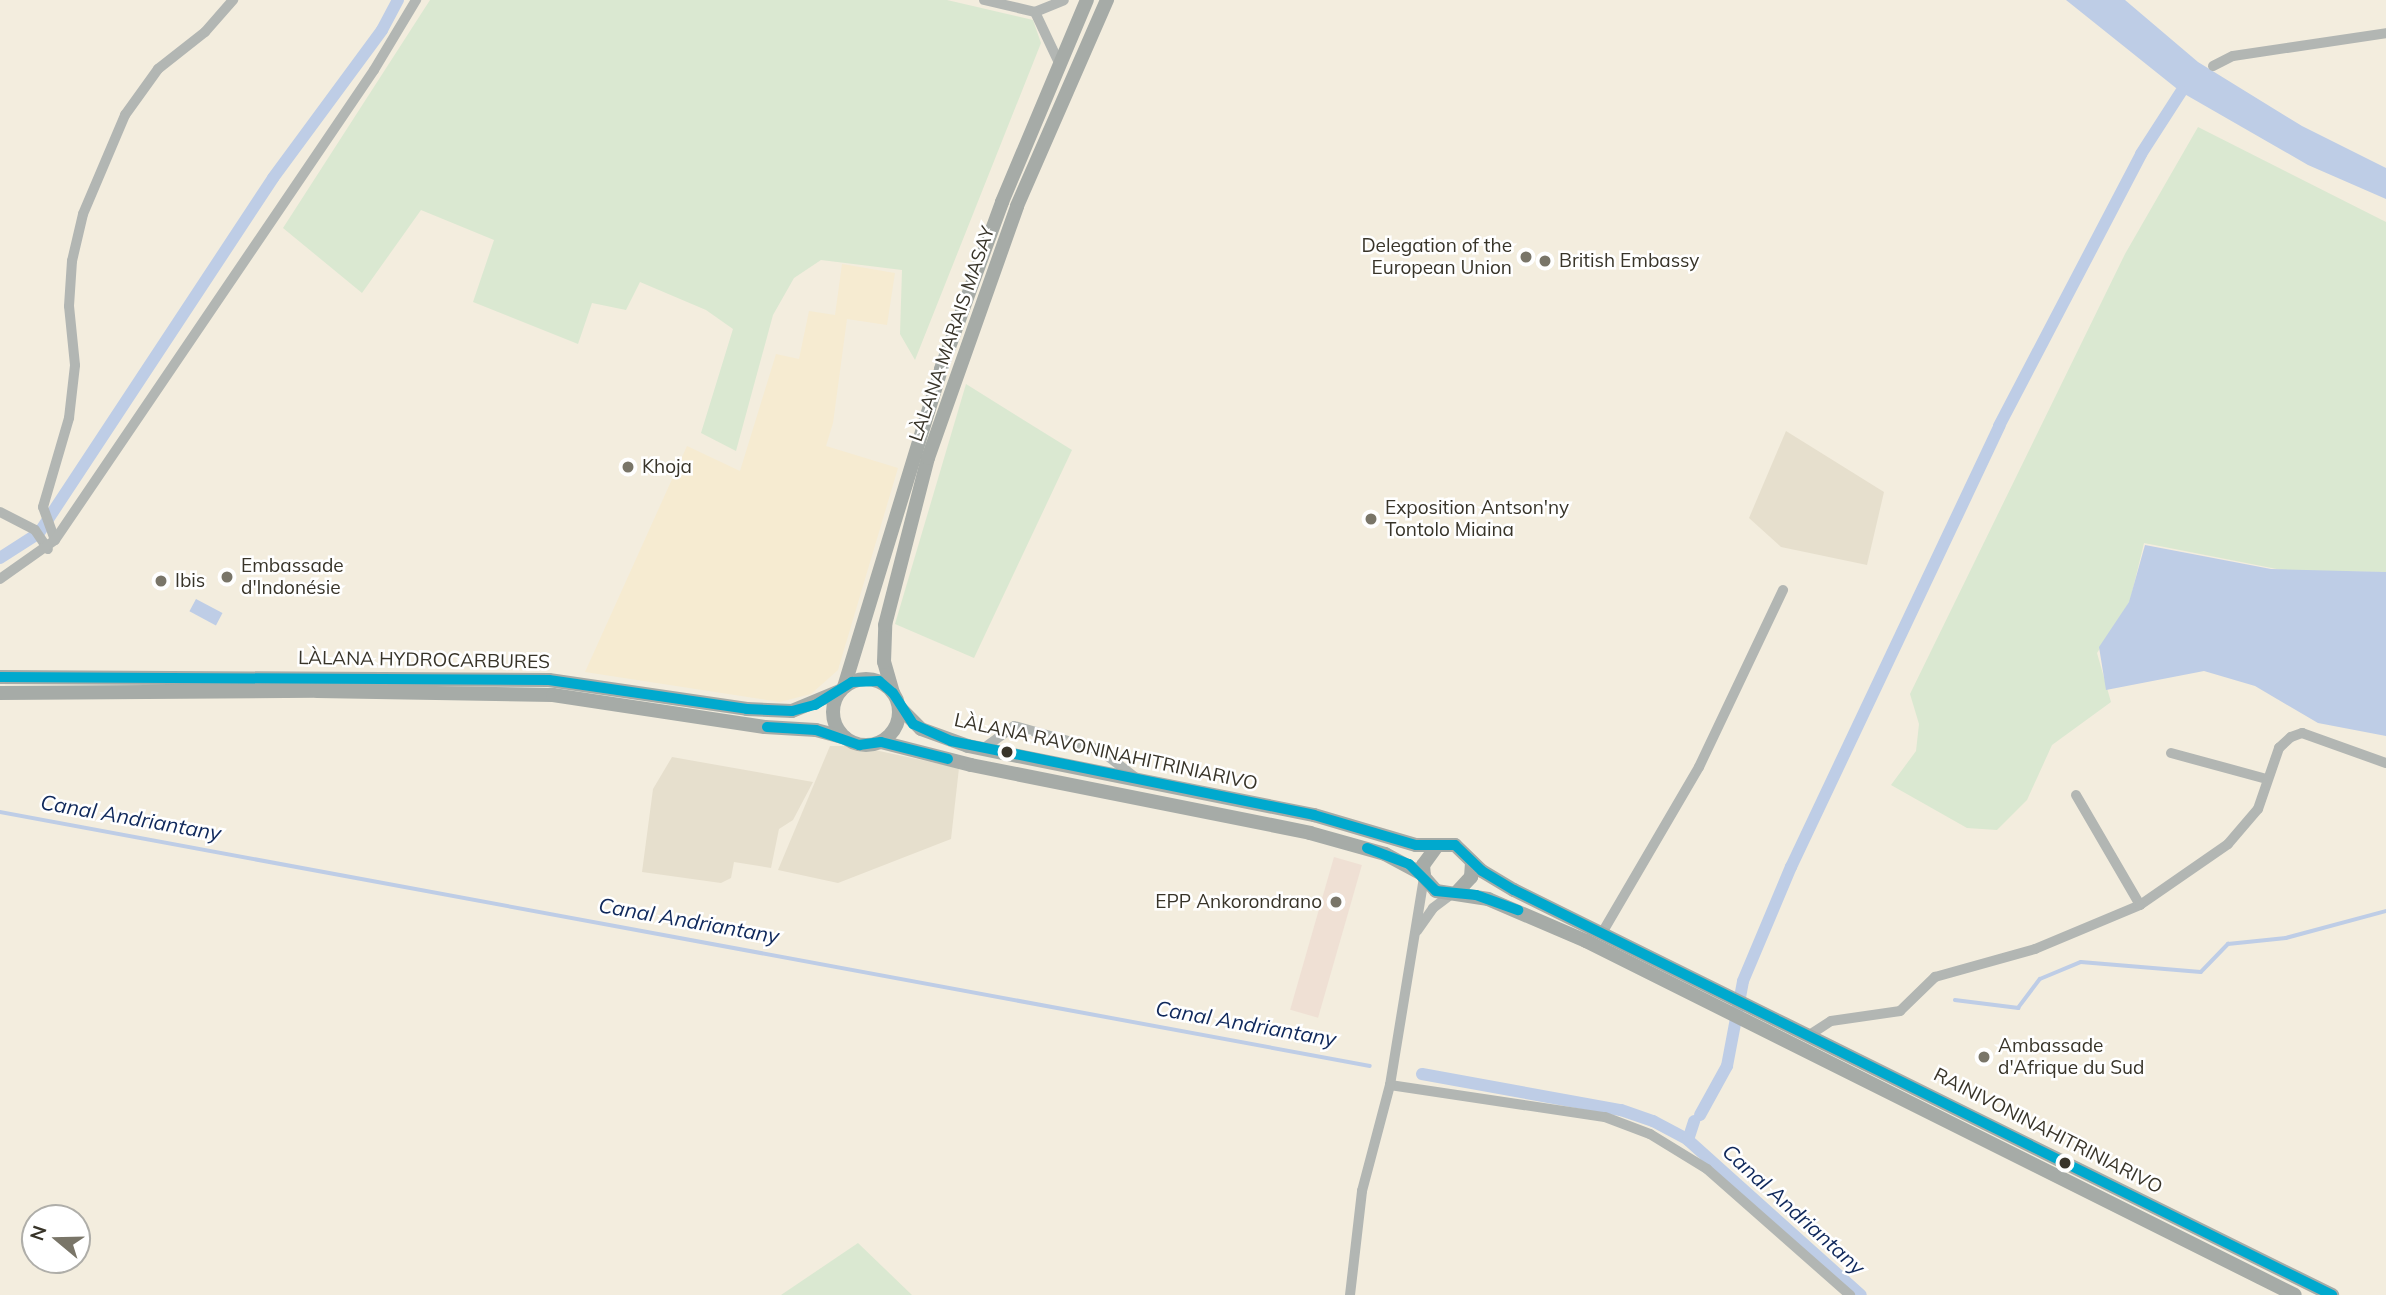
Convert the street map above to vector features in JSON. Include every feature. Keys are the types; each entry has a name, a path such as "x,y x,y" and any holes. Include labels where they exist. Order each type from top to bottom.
{"main road":[{"name":"LÀLANA MARAIS MASAY","path":"842,689 942,369 1002,202 1087,0"},
{"name":"LÀLANA MARAIS MASAY","path":"896,700 884,662 885,625 928,458 1017,206 1107,0"},
{"name":"LÀLANA HYDROCARBURES","path":"0,677 550,680 747,709 792,711 842,689"},
{"path":"870,679 896,700 896,726 881,742 859,745 845,738 833,710 842,689 870,679"},
{"name":"LÀLANA HYDROCARBURES","path":"0,692 317,691 553,695 765,727 816,730 845,738"},
{"name":"LÀLANA RAVONINAHITRINIARIVO","path":"896,700 921,729 984,748 1314,815 1416,845 1460,846 1472,862 1498,881 1747,1003"},
{"name":"LÀLANA RAVONINAHITRINIARIVO","path":"881,742 971,765 1310,833 1385,854 1424,876 1436,891 1455,892 1528,914 1727,1010 2295,1295"},
{"path":"1424,876 1426,856 1437,846"},
{"path":"1455,892 1471,877 1472,862"},
{"name":"RAINIVONINAHITRINIARIVO","path":"1747,1003 2332,1295"}],"street":[{"path":"49,541 43,507 69,418 75,365 69,306 72,261 94,182 125,115 158,69 205,32 233,0"},
{"path":"0,579 49,541 374,70 416,0"},
{"path":"984,0 1035,12 1064,0"},
{"path":"1035,12 1060,65"},
{"path":"2213,66 2233,55 2386,33"},
{"path":"0,512 36,530 49,541"},
{"path":"1602,933 1699,767 1783,590"},
{"path":"984,748 1014,726 1100,750 1138,780"},
{"path":"1811,1034 1831,1021 1900,1012 1935,976 2035,949 2140,905 2228,844 2258,809 2279,748 2302,733 2386,763"},
{"path":"2171,753 2267,779"},
{"path":"2076,796 2140,905"},
{"path":"1350,1295 1362,1191 1390,1085 1424,876"},
{"path":"1414,936 1426,915 1455,892"},
{"path":"1390,1085 1605,1117 1650,1134 1707,1169 1850,1295"}],"shaded area":[{"path":"842,264 895,273 887,325 847,319 833,423 826,446 898,468 838,670 811,694 780,702 585,672 687,446 740,471 776,354 799,359 809,311 835,315"},
{"path":"1786,431 1884,492 1867,565 1781,547 1749,518"},
{"path":"830,746 856,746 959,768 951,839 838,883 778,870"},
{"path":"672,757 813,782 793,820 779,829 771,868 734,862 731,878 721,883 642,872 653,789"},
{"name":"EPP Ankorondrano","path":"1334,857 1362,865 1318,1018 1290,1010"}],"green space":[{"path":"430,0 947,0 1033,20 1041,43 915,360 900,334 902,270 821,260 794,278 773,315 736,451 701,433 733,329 706,310 640,282 626,310 592,303 578,344 473,302 494,240 421,210 362,293 283,228"},
{"path":"2198,127 2386,222 2386,572 2287,571 2144,543 2130,601 2097,653 2111,702 2052,745 2027,800 1997,830 1967,828 1891,785 1916,751 1919,724 1910,694 2125,254"},
{"path":"966,384 1072,450 974,658 895,624"},
{"path":"858,1243 912,1295 781,1295"}],"water":[{"path":"2066,0 2125,0 2198,62 2302,126 2386,168 2386,199 2308,165 2181,92"},
{"path":"2145,545 2271,569 2386,572 2386,736 2318,723 2255,686 2204,671 2106,690 2099,647 2129,602"},
{"path":"196,599 222,613 216,625 189,611"}],"waterway":[{"path":"0,558 39,533 273,178 382,30 398,0"},
{"path":"1700,1115 1727,1066 1743,981 1791,867 1999,426 2141,154 2181,92"},
{"name":"Canal Andriantany","path":"0,812 1370,1066"},
{"path":"1955,1000 2018,1008 2040,979 2081,962 2201,972 2228,944 2286,938 2386,911"},
{"name":"Canal Andriantany","path":"1422,1074 1621,1110 1653,1121 1688,1140 1861,1295"},
{"path":"1688,1140 1694,1121"}],"transit line":[{"path":"0,677 549,680 747,709 792,711 815,705 852,682 879,681 893,693 913,724 951,741 1314,815 1416,845 1455,845 1482,871 1514,890 2332,1295"},
{"path":"767,727 816,730 859,745 881,742 948,759"},
{"path":"1367,848 1409,864 1436,891 1476,895 1518,910"}],"place":[{"name":"Delegation of the European Union","path":"1526,257"},
{"name":"British Embassy","path":"1545,261"},
{"name":"Khoja","path":"628,467"},
{"name":"Exposition Antson'ny Tontolo Miaina","path":"1371,519"},
{"name":"Embassade d'Indonésie","path":"227,577"},
{"name":"Ibis","path":"161,581"},
{"name":"EPP Ankorondrano","path":"1336,902"},
{"name":"Ambassade d'Afrique du Sud","path":"1984,1057"}]}
